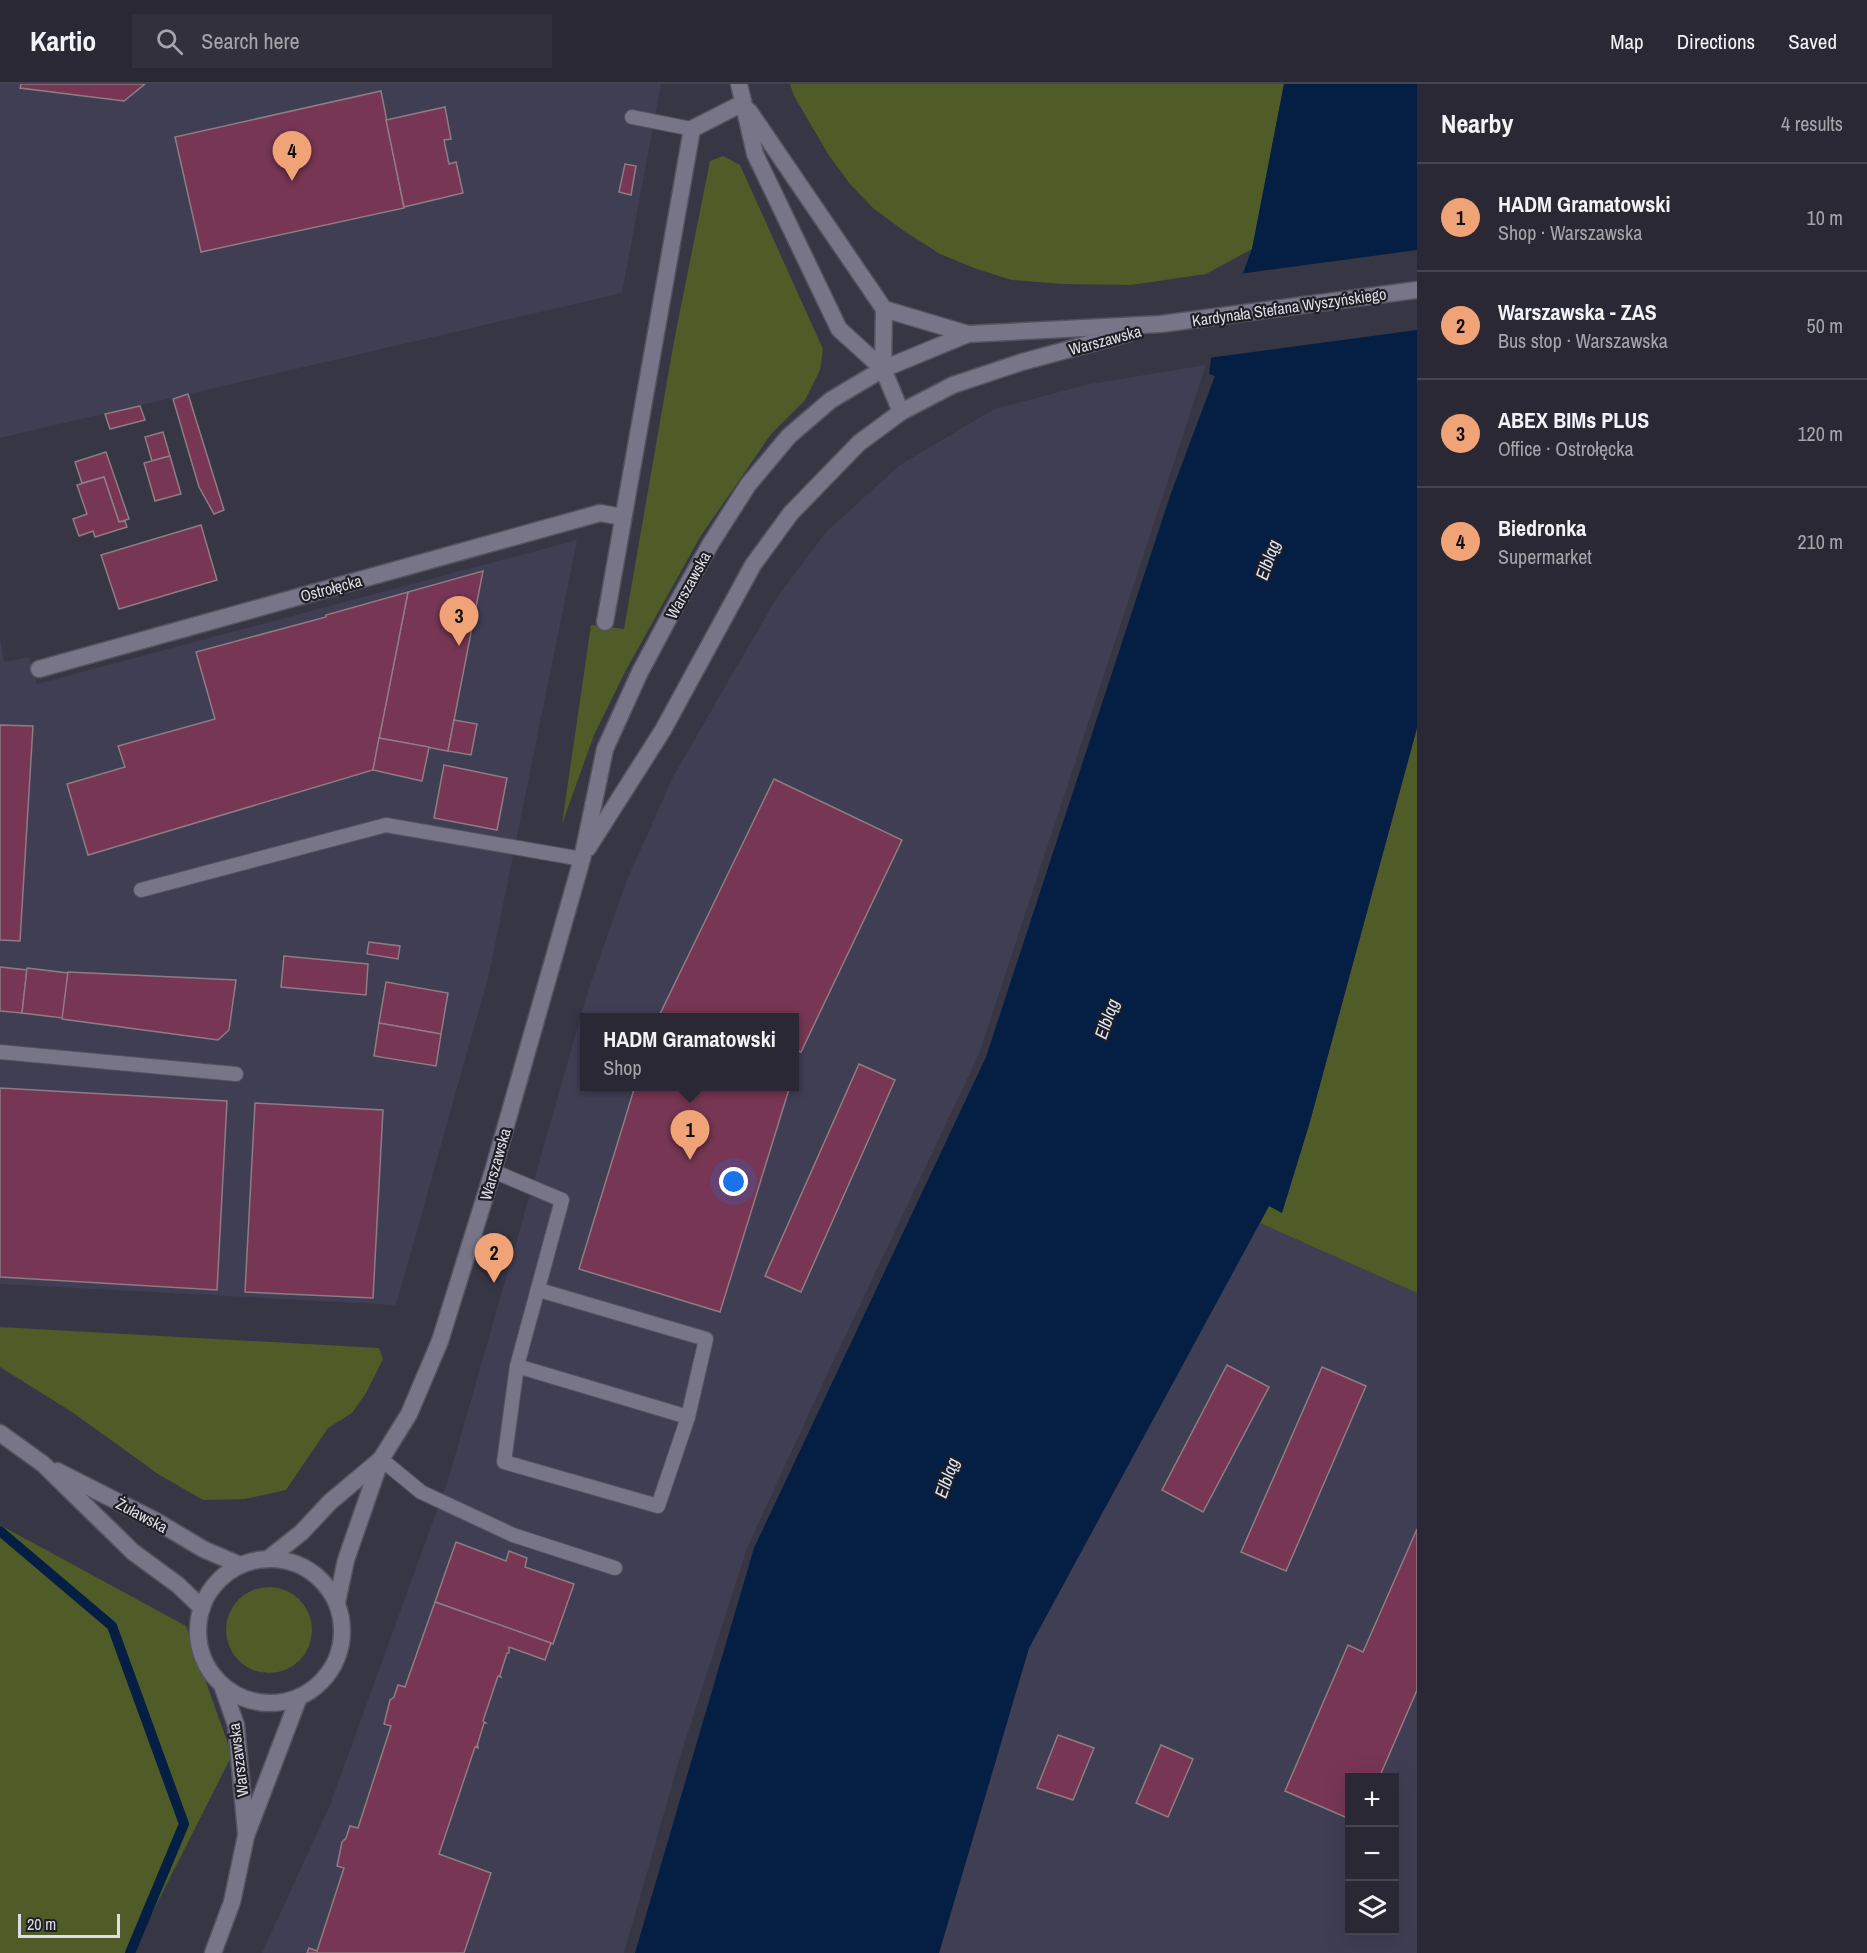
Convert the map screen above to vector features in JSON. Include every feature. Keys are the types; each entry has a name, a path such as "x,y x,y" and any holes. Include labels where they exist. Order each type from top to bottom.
{"main road":[{"path":"739,84 755,154 839,328 883,369"},
{"path":"605,622 692,129 743,103"},
{"path":"743,103 884,309 883,369 901,412"},
{"name":"Kardynała Stefana Wyszyńskiego","path":"1161,324 1417,290"},
{"name":"Warszawska","path":"884,309 968,334"},
{"name":"Warszawska","path":"582,859 663,730 753,565 791,513 859,443 901,412 953,385 1161,324"},
{"name":"Warszawska","path":"336,1602 346,1560 381,1459 409,1414 440,1341 493,1171 582,859 605,749 640,672 711,543 748,485 789,436 831,400 883,369 968,334 1161,324"},
{"name":"Ostrołęcka","path":"39,669 600,513 623,517"},
{"name":"Żuławska","path":"0,1433 43,1464 133,1552 178,1585 202,1608"},
{"name":"Warszawska","path":"267,1559 302,1532 330,1502 381,1459"},
{"name":"Żuławska","path":"43,1464 156,1521 203,1549 240,1565"},
{"path":"267,1559 290,1562 310,1572 327,1588 336,1602 343,1627 339,1651 331,1670 317,1686 299,1697 276,1703 257,1702 237,1696 222,1685 207,1667 199,1647 197,1626 211,1589 224,1575 240,1565 267,1559"},
{"name":"Warszawska","path":"222,1685 236,1725 246,1836"},
{"name":"Warszawska","path":"213,1953 232,1902 246,1836 299,1697"}],"lane":[{"path":"632,117 692,129"},
{"path":"141,890 386,825 582,859"},
{"path":"0,1052 236,1074"},
{"path":"493,1171 562,1200 517,1366 504,1462 658,1506 688,1417 706,1339 539,1290"},
{"path":"517,1366 688,1417"},
{"path":"381,1459 421,1492 513,1535 615,1568"}],"shaded area":[{"path":"0,84 661,84 622,293 0,438"},
{"path":"1206,365 979,1054 747,1548 680,1757 624,1953 262,1953 330,1805 449,1477 580,1019 580,1091 799,1091 799,1013 582,1013 627,880 673,777 777,597 827,531 900,465 994,409 1090,384"},
{"path":"577,540 489,974 396,1305 0,1284 0,637 4,662 29,657 37,684"},
{"path":"1260,1223 1417,1293 1417,1953 939,1953 1029,1648"}],"green space":[{"path":"790,84 1284,84 1252,249 1206,274 1131,285 1063,284 1012,280 940,254 873,208 850,184 828,154 794,96"},
{"path":"723,156 740,165 823,349 820,370 805,400 771,434 700,537 626,670 594,735 562,824 591,625 624,629 674,341 710,161"},
{"path":"1417,728 1417,1293 1260,1223 1269,1206 1282,1212 1309,1125"},
{"path":"0,1327 379,1348 383,1359 366,1393 352,1413 328,1428 286,1490 245,1499 203,1500 158,1474 72,1412 0,1367"},
{"path":"0,1525 186,1626 232,1755 132,1953 0,1953"},
{"path":"269,1587 293,1594 305,1606 312,1630 305,1654 293,1666 269,1673 245,1666 233,1654 226,1630 233,1606 245,1594"}],"water":[{"name":"Elbląg","path":"1284,84 1417,84 1417,728 1309,1125 1282,1213 1269,1206 1029,1648 939,1953 635,1953 754,1548 986,1057 1170,496 1215,376 1209,374 1211,358 1252,249"}],"pier":[{"path":"1417,250 1417,330 1208,358 1239,274"}],"building":[{"path":"21,84 145,84 124,101 20,88"},
{"path":"381,91 404,208 201,252 175,137"},
{"path":"445,107 451,139 444,140 449,164 456,162 463,193 404,207 386,120"},
{"path":"625,164 636,166 631,195 619,192"},
{"path":"188,394 224,510 214,514 199,487 173,399"},
{"path":"140,406 145,420 110,429 105,414"},
{"path":"163,432 170,456 152,461 145,437"},
{"path":"106,452 129,519 119,522 104,477 82,483 75,462"},
{"path":"170,456 181,494 155,501 144,463"},
{"path":"104,477 119,522 125,521 127,527 95,537 93,531 79,536 73,519 87,514 77,485"},
{"path":"201,525 217,580 119,609 101,555"},
{"path":"483,571 448,751 379,738 408,592"},
{"path":"408,592 373,770 88,855 67,784 125,767 118,746 215,719 196,652"},
{"path":"454,720 477,724 471,755 448,751"},
{"path":"0,725 33,726 20,941 0,940"},
{"path":"379,738 429,747 422,781 373,770"},
{"path":"444,765 507,778 497,830 434,818"},
{"path":"774,779 902,840 801,1052 799,1051 799,1013 660,1013"},
{"path":"369,942 400,946 398,959 367,954"},
{"path":"284,956 368,964 366,995 281,987"},
{"path":"0,967 27,970 22,1013 0,1011"},
{"path":"27,968 68,973 63,1018 22,1013"},
{"path":"68,972 236,980 229,1030 218,1040 62,1019"},
{"path":"386,982 448,993 441,1034 379,1023"},
{"path":"379,1023 441,1034 436,1066 374,1056"},
{"path":"859,1064 895,1080 801,1292 765,1276"},
{"path":"0,1088 227,1101 217,1290 0,1277"},
{"path":"633,1091 788,1091 720,1312 579,1269"},
{"path":"255,1103 383,1110 373,1298 245,1292"},
{"path":"1227,1365 1269,1387 1203,1512 1162,1490"},
{"path":"1322,1367 1366,1386 1286,1571 1241,1552"},
{"path":"1417,1529 1417,1690 1381,1773 1345,1773 1345,1817 1285,1791 1348,1645 1363,1652"},
{"path":"456,1542 506,1561 509,1551 527,1558 525,1567 574,1584 553,1644 435,1602"},
{"path":"435,1602 551,1643 545,1660 509,1647 501,1677 498,1676 483,1721 486,1723 484,1723 478,1748 475,1747 439,1854 491,1873 464,1953 307,1953 309,1948 317,1951 344,1868 337,1866 342,1842 350,1826 358,1828 391,1726 384,1724 390,1700 394,1697 398,1685 405,1687"},
{"path":"1058,1735 1094,1748 1073,1800 1037,1788"},
{"path":"1161,1745 1193,1759 1168,1817 1136,1803"}],"waterway":[{"path":"0,1531 112,1626 184,1824 130,1953"}],"place":[{"name":"Biedronka","path":"292,181"},
{"name":"ABEX BIMs PLUS","path":"459,646"},
{"name":"HADM Gramatowski","path":"690,1160"},
{"name":"Warszawska - ZAS","path":"494,1283"}]}
